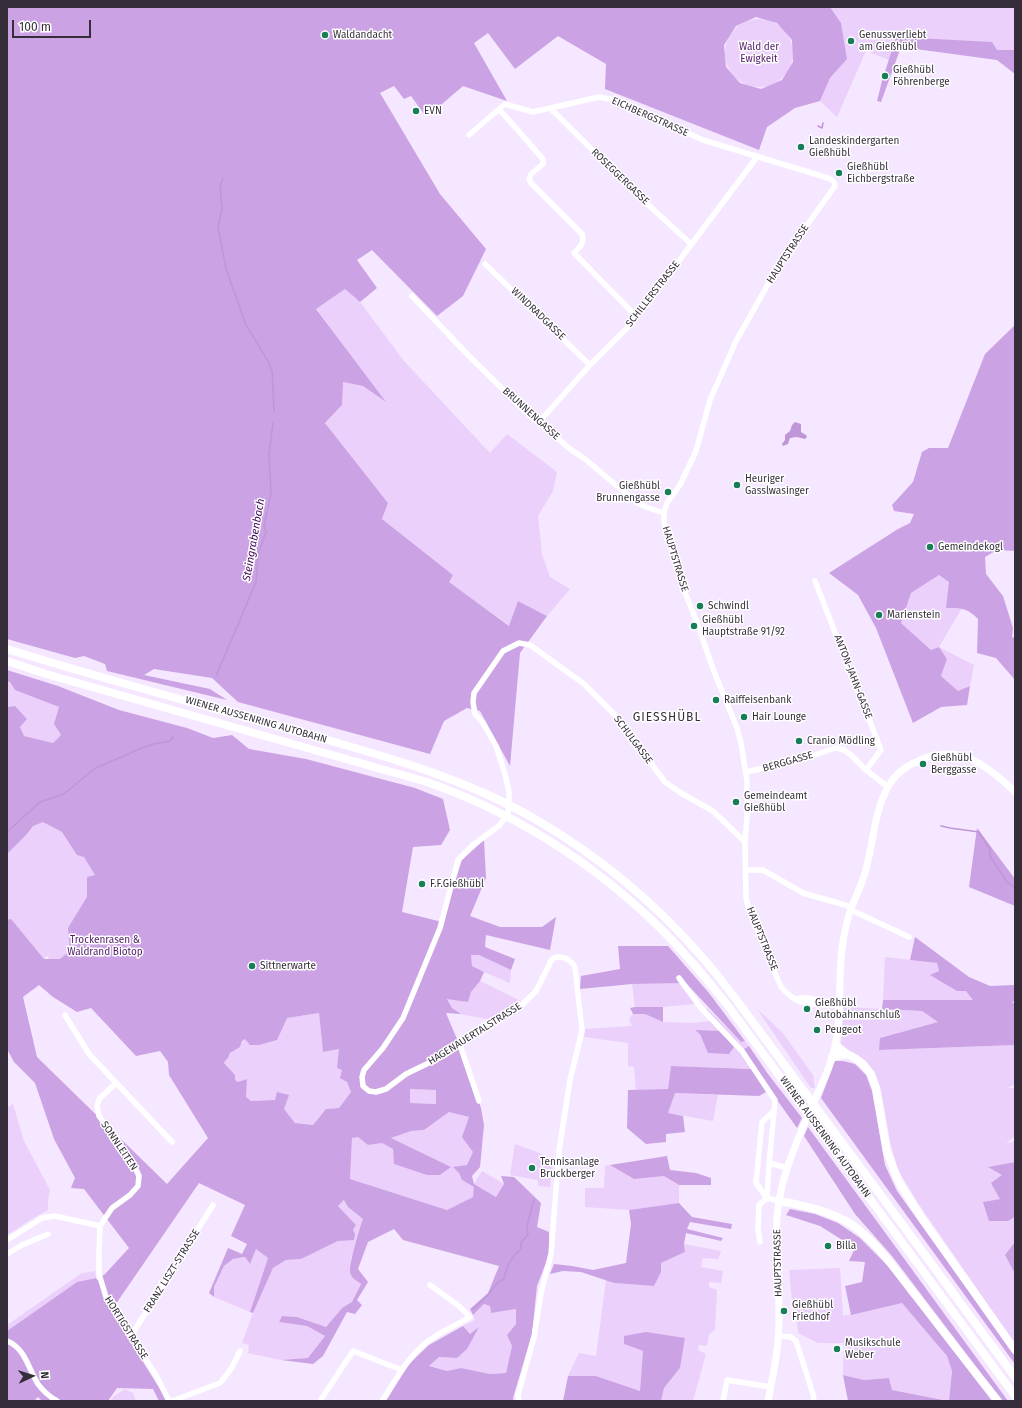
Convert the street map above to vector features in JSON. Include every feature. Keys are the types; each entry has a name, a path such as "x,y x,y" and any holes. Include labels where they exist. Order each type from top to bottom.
{"highway":[{"name":"WIENER AUSSENRING AUTOBAHN","path":"7,648 91,674 403,762 457,782 501,801 567,839 597,860 627,883 663,916 700,955 735,998 1015,1377"},
{"name":"WIENER AUSSENRING AUTOBAHN","path":"7,661 46,674 427,782 453,791 496,811 529,829 561,848 591,869 656,923 692,962 726,1003 1015,1396"},
{"path":"836,1045 868,1068 874,1081 887,1152 899,1182 923,1220 1015,1350"},
{"path":"832,1057 847,1054"},
{"path":"779,1201 829,1213 847,1222 863,1234 889,1261 998,1401"}],"main road":[{"path":"839,1006 842,949 846,928 851,909 866,869 880,806 888,787 906,767 928,756 953,754 965,757 988,768 1015,792"},
{"name":"HAUPTSTRASSE","path":"768,1401 779,1336 777,1223 779,1201 787,1168 800,1133 820,1090 836,1045 839,1006"}],"street":[{"name":"EICHBERGSTRASSE","path":"499,109 505,104 534,112 599,97 607,98 703,140 828,178 833,180 835,186"},
{"path":"469,135 499,109 543,159 543,164 529,179 531,183 582,234 584,240 583,243 574,253 637,317"},
{"name":"ROSEGGERGASSE","path":"551,109 642,199 692,244"},
{"name":"SCHILLERSTRASSE","path":"539,422 590,365 637,317 757,156"},
{"name":"HAUPTSTRASSE","path":"835,186 780,263 736,341 710,400 696,451 680,485 667,503 664,513 664,522 682,585 713,669 737,728 741,743 746,772 747,816 744,842 746,898 749,910 781,986 788,996 796,1000 801,998 812,999 824,1004 839,1006"},
{"name":"WINDRADGASSE","path":"485,264 590,365"},
{"name":"BRUNNENGASSE","path":"412,296 468,355 533,419 539,422 570,449 585,459 636,502 646,508 664,513"},
{"name":"ANTON-JAHN-GASSE","path":"815,581 881,750 866,770"},
{"name":"HAGENAUERTALSTRASSE","path":"519,642 503,651 474,693 473,702 475,714 483,723 496,746 505,774 509,792 508,812 500,825 473,845 458,860 440,928 403,1018 383,1048 364,1070 362,1077 363,1086 369,1091 376,1092 386,1089 406,1074 437,1059 524,1004 536,991 552,959 556,956 571,961 575,968 582,1031 572,1072 559,1151 551,1254 540,1293 534,1337 518,1395 519,1401"},
{"name":"SCHULGASSE","path":"519,642 530,645 584,684 615,715 665,782 713,811 744,842"},
{"name":"BERGGASSE","path":"746,772 796,761 836,748 844,750 851,755 866,770 888,787"},
{"path":"746,870 763,870 803,893 851,909 909,937"},
{"path":"679,978 701,1008 742,1051 774,1100 767,1198"},
{"path":"65,1015 89,1054 172,1142"},
{"path":"460,1045 479,1101"},
{"name":"SONNLEITEN","path":"100,1226 112,1208 130,1195 138,1186 139,1176 134,1166 99,1116 98,1105 100,1098 116,1083"},
{"path":"774,1111 762,1122 756,1183 767,1198 779,1201"},
{"path":"769,1165 773,1164 787,1168"},
{"name":"HAUPTSTRASSE","path":"760,1242 758,1228 759,1205 767,1198"},
{"name":"FRANZ LISZT-STRASSE","path":"131,1336 213,1205"},
{"path":"7,1240 42,1218 55,1216 100,1226"},
{"name":"HORTIGSTRASSE","path":"100,1226 99,1274 106,1297 158,1377 170,1401"},
{"path":"7,1254 22,1245 48,1234"},
{"path":"382,1401 402,1370 420,1348 442,1332 470,1317 459,1306 430,1285"},
{"path":"779,1336 791,1337 796,1340 814,1401"},
{"path":"7,1340 14,1343 24,1355 39,1384 57,1401"},
{"path":"170,1401 220,1384 231,1369 240,1351"},
{"path":"320,1401 352,1351 402,1370"},
{"path":"723,1401 727,1380 771,1387"}],"green space":[{"path":"7,7 830,7 841,23 847,59 830,78 820,101 795,108 767,127 759,150 605,89 606,64 558,36 515,69 488,33 474,43 507,101 463,86 442,104 424,114 411,96 404,99 394,86 380,93 440,194 486,249 463,296 437,316 372,250 357,260 377,288 360,302 345,289 316,309 386,402 363,386 343,382 342,405 325,423 388,503 382,519 453,575 449,582 509,626 518,601 547,616 520,653 510,766 480,711 467,708 444,721 430,754 238,702 212,678 154,669 144,675 210,689 227,700 107,671 105,664 84,656 75,658 7,639","holes":["756,17 777,23 792,40 793,62 782,80 761,89 740,83 726,67 724,45 736,26"]},
{"path":"830,7 1015,7 1015,50 997,50 897,37 889,60 866,51 837,117 820,101 830,78 847,59 841,23"},
{"name":"Wald der Ewigkeit","path":"752,19 766,19 778,24 788,34 793,46 793,60 788,72 778,82 766,87 752,87 740,82 730,72 725,60 725,46 730,34 740,24"},
{"path":"896,37 992,42 997,50 1015,50 1015,74 997,60 901,47 881,102 877,101"},
{"path":"345,289 360,302 404,361 490,453 507,434 557,472 553,491 538,516 542,554 550,577 570,589 547,616 518,601 510,626 448,582 453,575 382,519 388,503 325,423 342,405 342,382 363,386 384,401 316,308"},
{"path":"1015,325 1015,551 997,550 985,557 986,574 1003,596 1013,628 1012,637 1015,638 1015,680 996,658 977,653 978,619 964,609 946,608 949,582 939,575 911,593 901,623 931,650 939,647 947,659 941,676 958,691 970,686 967,705 941,707 913,723 876,628 858,595 829,573 910,523 914,514 894,511 892,505 913,482 922,452 929,448 948,448 985,354"},
{"path":"939,575 949,581 962,608 939,647 931,650 901,623 911,593"},
{"path":"939,647 974,665 970,686 958,691 941,676 947,659"},
{"name":"Trockenrasen & Waldrand Biotop","path":"7,670 58,686 119,710 187,728 213,738 232,735 249,749 306,759 415,788 443,799 450,830 441,845 413,847 402,912 442,922 462,860 484,840 486,878 470,916 500,927 542,927 556,917 550,950 486,935 485,947 515,959 511,970 479,955 471,955 472,966 484,972 480,981 471,992 468,1002 447,999 452,1008 461,1014 446,1013 459,1044 481,1108 484,1125 480,1167 472,1176 474,1184 496,1197 504,1184 501,1176 514,1177 541,1203 537,1227 549,1232 549,1255 537,1286 532,1334 513,1398 514,1401 386,1401 409,1364 429,1345 463,1326 470,1334 479,1327 467,1349 457,1358 439,1357 429,1366 447,1371 461,1368 490,1374 506,1373 512,1346 507,1335 516,1324 516,1309 491,1313 490,1306 484,1304 473,1315 470,1309 488,1293 499,1266 403,1240 394,1229 368,1242 358,1269 368,1282 357,1300 362,1305 355,1314 347,1312 323,1356 313,1364 281,1360 308,1358 325,1336 307,1326 279,1322 282,1316 297,1317 326,1327 342,1308 352,1302 361,1284 351,1276 350,1268 363,1219 348,1207 344,1200 338,1206 356,1225 353,1230 355,1234 354,1240 338,1241 301,1259 286,1260 273,1268 253,1313 250,1312 268,1258 256,1249 250,1264 245,1257 233,1259 224,1266 214,1287 214,1297 209,1293 228,1248 242,1254 247,1244 231,1236 245,1205 199,1183 111,1311 165,1397 166,1401 159,1401 153,1389 117,1388 108,1401 42,1401 38,1397 34,1401 7,1401 7,1331 77,1282 96,1278 97,1280 105,1274 129,1248 84,1189 71,1188 75,1178 54,1139 35,1083 14,1062 7,1049 7,920 11,919 44,959 60,959 70,951 68,928 87,897 87,877 95,875 84,857 77,855 62,832 43,822 33,826 7,854 7,707 15,706 27,719 20,727 24,736 53,743 61,735 54,724 59,707 15,690 10,682 7,681","holes":["39,985 53,997 77,1012 91,1008 136,1056 160,1051 168,1062 169,1075 208,1138 167,1184 37,1057 23,997","319,1013 323,1052 339,1049 337,1068 342,1070 340,1078 347,1082 351,1092 339,1108 326,1109 313,1125 295,1123 284,1109 289,1095 277,1092 275,1100 251,1101 246,1097 247,1079 238,1082 235,1080 235,1075 224,1063 230,1053 240,1047 242,1041 245,1039 250,1045 259,1045 277,1040 287,1018","410,1089 436,1090 436,1104 410,1103","449,1112 469,1117 462,1137 473,1152 467,1165 453,1167 459,1173 462,1180 474,1187 473,1197 447,1210 350,1179 352,1138 358,1137 368,1145 382,1143 393,1149 394,1164 427,1175 440,1175 451,1167 391,1138 411,1131 424,1130"]},
{"path":"7,681 10,682 15,690 59,707 54,724 61,735 53,743 24,736 20,727 27,719 15,706 7,707"},
{"path":"59,798 148,916 54,973 48,957 49,954 44,959 11,920 7,920 7,854"},
{"path":"977,828 1015,879 1015,906 969,887"},
{"path":"915,937 969,977 990,986 1015,985 1015,1001 1012,1002 1015,1004 1015,1045 879,1050 880,1038 938,1022 922,1011 882,1009 883,1000 973,1000 966,991 957,991 930,975 939,971 937,963 910,960"},
{"path":"618,946 668,946 709,993 745,1041 741,1042 686,983 632,984 580,989 581,976 620,969"},
{"path":"471,955 479,955 511,970 510,983 472,966"},
{"path":"885,957 937,963 939,971 931,975 966,991 974,1000 883,1000"},
{"path":"480,981 521,1001 491,1020 461,1014 452,1008 447,998 468,1002 471,992"},
{"path":"681,983 695,1004 663,1007 635,1007 632,984"},
{"path":"663,1007 663,1022 645,1014 633,1014 630,1008"},
{"path":"844,1007 922,1011 938,1022 880,1038 880,1050 1015,1045 1015,1084 1008,1088 1015,1088 1015,1136 1006,1144 1015,1141 1015,1162 989,1167 1003,1175 1000,1199 983,1202 1008,1221 1015,1217 1015,1242 1005,1255 1015,1274 1015,1344 916,1200 898,1170 890,1141 881,1090 874,1073 841,1045"},
{"path":"707,1008 741,1042 745,1041 749,1046 744,1049 757,1069 671,1066 668,1089 636,1090 634,1067 628,1066 628,1043 584,1037 585,1029 632,1026 629,1019 633,1014 645,1014 663,1022 694,1023 710,1021 706,1011"},
{"path":"757,1009 782,1032 813,1075 815,1088 811,1088"},
{"path":"319,1013 323,1052 339,1049 342,1070 351,1092 339,1108 326,1109 313,1125 295,1123 275,1100 251,1101 246,1097 247,1079 238,1082 234,1080 235,1075 224,1063 230,1053 240,1047 245,1039 287,1018"},
{"path":"695,1030 720,1031 734,1047 729,1054 708,1053 700,1034"},
{"path":"749,1046 768,1074 802,1118 797,1128 770,1090 744,1049"},
{"path":"835,1061 855,1064 866,1075 872,1091 885,1165 897,1191 1015,1356 1015,1364 821,1098"},
{"path":"671,1066 751,1069 766,1092 759,1096 675,1093 668,1113 683,1116 685,1132 666,1134 666,1142 646,1144 627,1128 628,1090 668,1089"},
{"path":"410,1089 436,1090 436,1104 410,1103"},
{"path":"674,1093 718,1095 713,1121 668,1113"},
{"path":"13,1104 24,1141 50,1190 48,1210 7,1235 7,1108"},
{"path":"449,1112 469,1117 474,1151 467,1165 454,1168 459,1173 462,1180 475,1187 473,1197 447,1210 350,1179 352,1137 358,1137 368,1145 382,1143 393,1149 394,1164 440,1175 450,1167 391,1138 411,1131 424,1130"},
{"path":"808,1127 1008,1401 1002,1401 892,1256 855,1214 804,1136"},
{"name":"Tennisanlage Bruckberger","path":"515,1144 542,1154 543,1160 553,1162 550,1187 538,1186 538,1180 510,1175"},
{"path":"667,1156 670,1170 696,1173 711,1178 711,1185 679,1185 664,1176 634,1179 610,1165"},
{"path":"1015,1162 1015,1217 1008,1221 989,1221 983,1202 1000,1199 991,1183 1002,1175 988,1167"},
{"path":"610,1165 634,1179 664,1176 679,1185 679,1203 629,1210 585,1207 585,1188 604,1188 605,1166"},
{"path":"482,1171 504,1184 496,1197 474,1184"},
{"path":"345,1200 348,1207 363,1219 354,1246 350,1268 352,1276 361,1283 352,1303 342,1308 326,1327 297,1317 282,1316 279,1322 307,1326 325,1336 308,1358 281,1360 248,1353 249,1345 242,1343 253,1313 273,1268 286,1260 301,1259 338,1241 353,1230 356,1225 338,1206"},
{"path":"679,1203 692,1217 732,1224 731,1229 690,1222 687,1229 723,1238 721,1241 686,1233 684,1244 685,1252 661,1263 661,1272 654,1286 614,1283 581,1272 563,1271 550,1274 554,1264 593,1270 626,1263 631,1224 629,1210"},
{"path":"790,1209 815,1214 838,1223 860,1238 889,1267 992,1401 949,1401 952,1371 947,1356 902,1303 851,1315 845,1286 862,1282 865,1262 849,1261 855,1248 820,1226 786,1215"},
{"path":"1015,1242 1015,1274 1005,1255"},
{"path":"684,1244 721,1251 718,1259 703,1258 701,1267 723,1271 721,1283 709,1282 709,1287 717,1290 715,1330 709,1334 707,1346 699,1345 698,1350 706,1354 693,1401 661,1401 664,1388 680,1368 685,1338 624,1344 643,1351 640,1391 596,1376 568,1376 579,1353 596,1356 606,1280 614,1283 654,1286 661,1272 661,1263 685,1252"},
{"path":"256,1249 268,1258 250,1312 214,1297 214,1287 224,1266 233,1259 246,1257 249,1263"},
{"path":"840,1268 843,1316 902,1303 947,1356 952,1371 949,1401 892,1390 889,1378 864,1380 843,1375 844,1343 818,1343 798,1333 795,1300 792,1300 789,1270"},
{"path":"95,1271 96,1278 77,1282 7,1331 7,1325 82,1273"},
{"path":"484,1304 490,1306 491,1313 516,1309 516,1324 508,1335 512,1346 506,1373 490,1374 461,1368 447,1371 429,1366 439,1357 457,1358 479,1328 470,1334 463,1326 475,1320 473,1315"},
{"path":"646,1332 685,1338 680,1368 664,1388 661,1401 563,1401 568,1376 596,1376 640,1391 643,1351 624,1344 624,1336"},
{"path":"843,1375 864,1380 889,1378 892,1390 948,1401 848,1401"},
{"path":"125,1389 133,1393 136,1401 110,1401 114,1396"}],"shaded area":[{"path":"795,422 801,424 801,432 807,437 805,439 797,437 790,438 788,444 783,446 782,444 785,440 785,435 790,431"}],"waterway":[{"path":"818,126 822,128 823,123"},
{"name":"Steingrabenbach","path":"223,178 220,188 222,208 218,227 226,269 246,325 268,361 272,371 274,411"},
{"name":"Steingrabenbach","path":"216,676 256,582 258,554 266,532 264,526 271,493 269,454 273,423"},
{"name":"Steingrabenbach","path":"7,832 40,802 64,794 94,769 142,748 153,744 170,741 173,736"},
{"path":"941,826 979,832 990,849 990,856 1007,882 1015,888"},
{"path":"473,1309 488,1295 498,1282 504,1279 510,1262 521,1249 521,1242 528,1235 527,1226 534,1199"}],"place":[{"name":"Waldandacht","path":"325,35"},
{"name":"Genussverliebt am Gießhübl","path":"851,41"},
{"name":"Gießhübl Föhrenberge","path":"885,76"},
{"name":"EVN","path":"416,111"},
{"name":"Landeskindergarten Gießhübl","path":"801,147"},
{"name":"Gießhübl Eichbergstraße","path":"839,173"},
{"name":"Heuriger Gasslwasinger","path":"737,485"},
{"name":"Gießhübl Brunnengasse","path":"668,492"},
{"name":"Gemeindekogl","path":"930,547"},
{"name":"Schwindl","path":"700,606"},
{"name":"Marienstein","path":"879,615"},
{"name":"Gießhübl Hauptstraße 91/92","path":"694,626"},
{"name":"Raiffeisenbank","path":"716,700"},
{"name":"Hair Lounge","path":"744,717"},
{"name":"Cranio Mödling","path":"799,741"},
{"name":"Gießhübl Berggasse","path":"923,764"},
{"name":"Gemeindeamt Gießhübl","path":"736,802"},
{"name":"F.F.Gießhübl","path":"422,884"},
{"name":"Sittnerwarte","path":"252,966"},
{"name":"Gießhübl Autobahnanschluß","path":"807,1009"},
{"name":"Peugeot","path":"817,1030"},
{"name":"Tennisanlage Bruckberger","path":"532,1168"},
{"name":"Billa","path":"828,1246"},
{"name":"Gießhübl Friedhof","path":"784,1311"},
{"name":"Musikschule Weber","path":"837,1349"}],"district":[{"name":"GIESSHÜBL","path":"667,718"}]}
